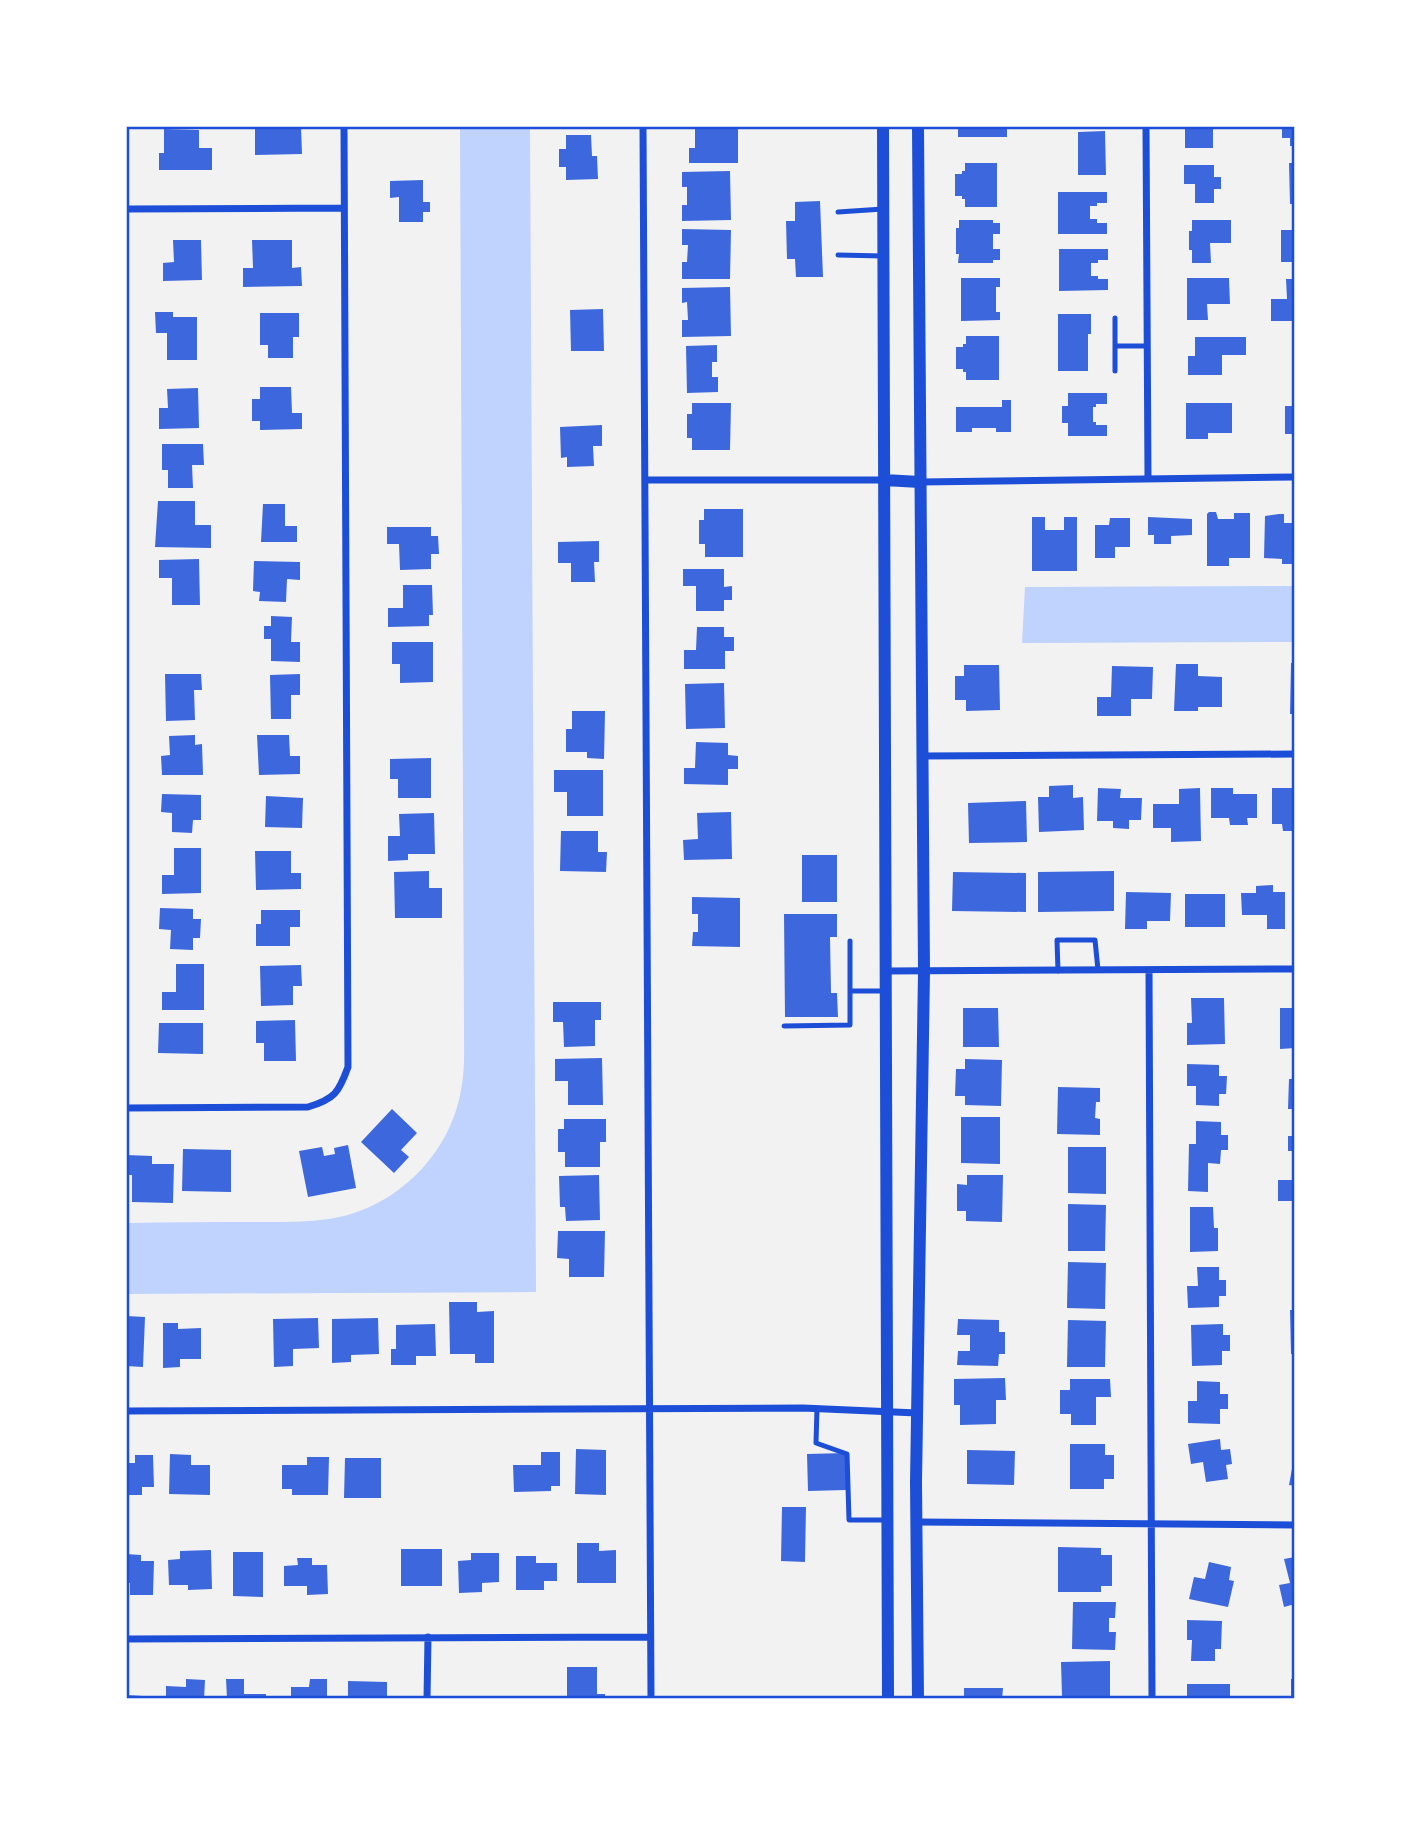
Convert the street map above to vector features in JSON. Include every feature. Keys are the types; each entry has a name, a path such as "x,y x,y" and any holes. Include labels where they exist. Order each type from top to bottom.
{"street":[{"path":"126,1108 308,1107 326,1102 340,1090 348,1067 344,126"},
{"path":"643,126 651,1699"},
{"path":"883,126 888,1699"},
{"path":"918,126 923,972 917,1413 918,1699"},
{"path":"1146,126 1147,478"},
{"path":"126,209 344,208"},
{"path":"645,480 919,482 1295,477"},
{"path":"922,756 1295,754"},
{"path":"886,971 1295,969"},
{"path":"1149,970 1152,1699"},
{"path":"126,1411 817,1408 917,1413"},
{"path":"917,1522 1295,1525"},
{"path":"427,1699 428,1637"},
{"path":"126,1639 650,1637"}],"lane":[{"path":"838,212 883,209"},
{"path":"838,255 883,256"},
{"path":"1115,318 1115,371"},
{"path":"1115,346 1147,346"},
{"path":"1058,971 1057,940 1095,940 1097,970"},
{"path":"784,1026 850,1025 850,941"},
{"path":"850,991 886,991"},
{"path":"817,1408 816,1443 847,1454 849,1520 887,1520"}],"water":[{"path":"460,126 530,126 536,1292 126,1294 126,1223 299,1222 344,1216 366,1209 386,1198 421,1170 447,1133 456,1112 464,1053"},
{"path":"1295,586 1295,642 1022,643 1025,587"}],"building":[{"path":"255,126 301,126 302,154 255,155"},
{"path":"689,126 738,126 738,163 689,163 689,148 695,148 695,129 689,129"},
{"path":"958,126 1007,126 1007,137 958,137"},
{"path":"1185,126 1213,126 1213,148 1185,148"},
{"path":"1295,126 1295,146 1290,146 1290,138 1282,138 1282,127"},
{"path":"164,129 199,130 199,148 212,148 212,170 159,170 159,153 164,153"},
{"path":"1105,131 1106,175 1078,175 1078,132"},
{"path":"566,135 591,135 592,156 597,156 598,179 566,180 566,167 559,167 559,149 566,149"},
{"path":"965,163 997,163 997,207 965,207 965,199 955,196 955,174 965,171"},
{"path":"1289,163 1295,163 1295,204 1290,204"},
{"path":"1184,165 1214,165 1214,177 1221,177 1221,189 1214,189 1214,203 1195,203 1195,184 1184,184"},
{"path":"730,171 731,220 682,221 682,205 687,205 687,187 682,187 682,172"},
{"path":"423,180 423,202 430,202 430,212 423,212 423,222 399,222 399,197 390,198 390,181"},
{"path":"1058,192 1107,192 1107,203 1090,206 1090,219 1097,219 1097,223 1107,223 1107,234 1058,234"},
{"path":"820,201 823,277 796,277 795,259 787,259 786,221 795,221 795,202"},
{"path":"959,220 993,220 993,223 1000,223 1000,234 993,234 993,249 1000,249 1000,260 993,260 993,263 958,263 956,228 959,228"},
{"path":"1192,220 1231,220 1231,243 1210,243 1211,263 1192,263 1189,231 1192,231"},
{"path":"1292,220 1295,220 1295,262 1281,262 1281,230 1292,230"},
{"path":"682,229 731,230 730,279 682,279 682,262 687,262 688,245 682,245"},
{"path":"173,240 201,240 202,280 163,281 163,263 174,262"},
{"path":"252,240 292,240 292,268 301,267 302,286 243,287 243,268 253,268"},
{"path":"1059,249 1108,249 1108,260 1091,263 1091,276 1108,279 1108,290 1059,291"},
{"path":"961,278 1000,278 1000,287 996,287 996,312 1000,312 1000,320 961,321"},
{"path":"1187,278 1229,278 1230,304 1207,304 1208,320 1187,320"},
{"path":"1286,279 1295,279 1295,321 1271,321 1271,299 1287,299"},
{"path":"730,287 731,336 682,337 682,320 688,320 687,302 682,303 682,288"},
{"path":"603,309 604,351 571,351 570,310"},
{"path":"155,312 173,312 173,317 197,317 197,360 167,360 167,333 156,333"},
{"path":"260,313 299,313 299,337 293,337 293,358 268,358 268,345 260,345"},
{"path":"1058,314 1091,314 1088,371 1058,371"},
{"path":"966,336 999,336 999,380 966,380 966,372 956,369 956,347 966,344"},
{"path":"1195,337 1246,337 1246,355 1222,355 1222,375 1188,375 1188,356 1195,356"},
{"path":"717,345 717,362 712,362 712,377 718,377 718,392 687,393 686,346"},
{"path":"260,387 291,387 292,413 302,413 302,429 260,430 260,421 252,421 252,399 260,399"},
{"path":"198,388 199,428 159,429 159,408 168,408 167,389"},
{"path":"1068,393 1107,393 1107,404 1096,404 1096,407 1093,407 1093,422 1096,422 1096,425 1107,425 1107,436 1068,436 1068,423 1062,423 1062,406 1068,406"},
{"path":"1002,400 1011,400 1011,432 996,432 996,428 972,428 972,432 956,432 956,407 1002,407"},
{"path":"692,403 731,403 730,450 692,450 692,438 687,438 687,414 692,414"},
{"path":"1186,403 1232,403 1232,433 1208,433 1208,439 1186,439"},
{"path":"1285,406 1295,406 1295,434 1285,434"},
{"path":"602,425 602,446 593,446 594,466 567,467 567,457 561,458 560,427"},
{"path":"162,444 203,444 204,465 192,465 193,488 168,488 168,470 162,470"},
{"path":"158,501 195,501 195,525 211,525 211,548 155,547"},
{"path":"263,504 285,504 285,526 297,526 297,542 261,542"},
{"path":"704,509 743,509 743,557 705,557 705,544 699,544 699,520 704,520"},
{"path":"1209,512 1216,512 1218,519 1234,519 1234,513 1250,513 1250,558 1229,558 1229,566 1207,566"},
{"path":"1284,514 1284,523 1295,523 1295,564 1282,564 1282,559 1264,558 1265,516"},
{"path":"1032,517 1045,517 1045,530 1064,530 1064,517 1077,517 1077,571 1032,571"},
{"path":"1148,517 1192,519 1192,535 1171,536 1171,544 1154,544 1154,535 1148,535"},
{"path":"1110,518 1130,518 1130,547 1115,547 1115,558 1095,558 1095,525 1109,525"},
{"path":"387,527 431,527 431,536 438,536 439,554 431,554 431,569 400,570 399,544 387,544"},
{"path":"599,541 599,562 594,562 595,582 571,582 571,563 558,563 558,542"},
{"path":"199,559 200,605 172,605 172,578 159,578 159,560"},
{"path":"254,561 300,562 300,580 287,579 286,602 259,601 260,592 253,591"},
{"path":"683,569 724,569 724,587 732,586 732,600 724,600 724,611 696,611 696,586 683,586"},
{"path":"403,585 432,585 433,615 429,615 429,626 388,627 388,608 403,608"},
{"path":"271,616 292,617 291,642 300,642 300,662 271,661 271,639 264,639 264,626 271,626"},
{"path":"697,627 724,627 724,637 734,637 734,651 725,651 725,669 684,669 684,650 696,650"},
{"path":"392,642 433,642 433,682 400,683 400,664 392,664"},
{"path":"1291,663 1295,663 1295,714 1290,714"},
{"path":"1176,664 1198,664 1198,676 1222,677 1222,707 1174,711"},
{"path":"964,665 999,665 1000,710 966,711 966,700 955,700 955,676 964,676"},
{"path":"1112,666 1153,667 1152,699 1131,699 1131,716 1097,716 1097,697 1111,697"},
{"path":"165,674 201,674 202,690 194,690 195,720 166,721"},
{"path":"300,674 300,695 291,695 291,719 271,719 270,675"},
{"path":"724,683 725,728 686,729 685,684"},
{"path":"572,711 605,711 604,759 587,758 587,752 566,752 566,729 572,729"},
{"path":"195,735 195,745 202,744 203,775 162,775 161,756 170,755 169,736"},
{"path":"257,735 289,735 290,756 300,756 300,774 259,775"},
{"path":"696,742 728,743 728,755 738,756 738,769 728,769 728,785 684,784 684,768 695,768"},
{"path":"431,758 431,798 398,798 398,779 390,779 390,759"},
{"path":"554,770 603,770 603,816 567,816 567,792 554,792"},
{"path":"1073,785 1073,798 1083,797 1084,830 1039,832 1038,797 1049,797 1049,786"},
{"path":"1098,788 1121,789 1120,798 1142,798 1141,820 1129,820 1129,829 1113,828 1113,821 1097,821"},
{"path":"1200,788 1201,841 1171,842 1171,828 1153,828 1153,804 1179,804 1179,789"},
{"path":"1211,788 1233,788 1233,794 1257,794 1257,818 1247,818 1248,825 1230,825 1229,818 1211,818"},
{"path":"1272,788 1295,788 1295,831 1283,831 1282,824 1272,824"},
{"path":"162,794 201,795 201,820 193,820 192,833 172,832 172,813 161,812"},
{"path":"266,796 303,798 302,828 265,827"},
{"path":"1026,801 1027,842 969,843 968,803"},
{"path":"731,812 732,859 684,860 683,840 698,839 697,813"},
{"path":"434,813 435,854 408,854 408,860 388,861 388,836 400,836 399,814"},
{"path":"561,831 598,831 598,852 607,852 606,872 560,871"},
{"path":"174,848 201,848 201,893 162,894 162,875 174,875"},
{"path":"255,851 291,851 291,873 301,873 301,889 256,890"},
{"path":"802,855 837,855 837,902 802,902"},
{"path":"429,871 429,888 442,888 442,918 395,918 394,872"},
{"path":"1114,871 1114,911 1038,912 1038,872"},
{"path":"953,872 1026,873 1026,912 952,911"},
{"path":"1273,885 1273,892 1285,892 1285,929 1267,929 1267,915 1242,915 1241,893 1256,893 1256,886"},
{"path":"1126,892 1171,893 1170,921 1147,921 1147,929 1125,929"},
{"path":"1185,894 1225,894 1225,927 1185,927"},
{"path":"692,897 740,898 740,947 692,946 693,932 698,932 698,914 692,914"},
{"path":"160,908 193,909 193,919 201,919 200,938 193,938 193,950 170,949 171,930 159,929"},
{"path":"261,910 300,910 300,927 290,927 290,946 256,946 256,924 261,924"},
{"path":"784,914 837,914 837,937 830,937 831,993 837,993 838,1017 785,1017"},
{"path":"176,964 204,964 204,1010 162,1010 162,992 176,992"},
{"path":"301,965 302,986 293,986 293,1005 261,1006 260,966"},
{"path":"1191,998 1224,998 1225,1044 1187,1045 1187,1023 1192,1023"},
{"path":"553,1002 601,1002 601,1020 595,1020 595,1046 564,1047 563,1022 553,1022"},
{"path":"963,1008 998,1008 999,1047 963,1047"},
{"path":"1280,1008 1295,1008 1295,1048 1280,1049"},
{"path":"295,1020 296,1061 264,1061 264,1043 256,1043 256,1021"},
{"path":"159,1023 203,1023 203,1054 158,1053"},
{"path":"602,1058 603,1105 568,1105 568,1081 555,1081 555,1059"},
{"path":"965,1059 1002,1060 1001,1106 965,1105 965,1096 955,1096 956,1069 965,1069"},
{"path":"1187,1064 1219,1065 1219,1076 1227,1076 1226,1094 1219,1094 1219,1106 1196,1105 1196,1086 1187,1086"},
{"path":"1289,1079 1295,1079 1295,1109 1288,1109"},
{"path":"1058,1087 1100,1088 1100,1102 1096,1102 1095,1118 1100,1119 1100,1135 1057,1134"},
{"path":"392,1109 417,1133 401,1150 409,1157 394,1173 361,1142"},
{"path":"961,1117 1000,1117 1000,1164 961,1163"},
{"path":"564,1119 606,1119 606,1142 600,1142 600,1167 565,1167 565,1152 558,1152 558,1129 564,1129"},
{"path":"1196,1121 1221,1122 1221,1135 1228,1135 1228,1150 1221,1150 1220,1164 1208,1163 1208,1192 1188,1191 1189,1144 1196,1144"},
{"path":"1288,1136 1295,1136 1295,1151 1288,1151"},
{"path":"348,1145 356,1188 308,1197 299,1151 322,1147 324,1156 335,1154 334,1148"},
{"path":"1068,1147 1106,1147 1106,1194 1068,1193"},
{"path":"183,1149 231,1150 231,1192 182,1191"},
{"path":"126,1155 152,1156 152,1164 174,1164 173,1203 132,1202 132,1175 126,1175"},
{"path":"599,1175 600,1220 566,1221 565,1207 560,1207 559,1176"},
{"path":"967,1175 1003,1175 1002,1222 966,1221 966,1211 957,1211 957,1184 967,1185"},
{"path":"1278,1180 1295,1180 1295,1223 1292,1223 1292,1201 1278,1201"},
{"path":"1068,1204 1106,1205 1105,1251 1068,1251"},
{"path":"1190,1207 1213,1207 1214,1228 1218,1228 1218,1251 1190,1252"},
{"path":"558,1231 605,1231 604,1277 569,1277 569,1259 557,1258"},
{"path":"1292,1240 1295,1240 1295,1272 1293,1272"},
{"path":"1068,1262 1106,1263 1105,1309 1067,1308"},
{"path":"1197,1267 1219,1267 1219,1280 1226,1280 1226,1296 1219,1296 1219,1307 1188,1308 1187,1286 1198,1286"},
{"path":"449,1302 477,1302 477,1312 494,1311 494,1363 475,1363 475,1354 450,1354"},
{"path":"1290,1310 1295,1310 1295,1354 1291,1354"},
{"path":"126,1316 145,1317 143,1367 126,1366"},
{"path":"318,1318 319,1348 293,1349 293,1366 274,1367 273,1319"},
{"path":"378,1318 379,1354 351,1355 351,1362 332,1363 332,1319"},
{"path":"958,1319 999,1320 999,1332 1005,1332 1005,1354 999,1354 998,1366 957,1365 958,1351 970,1351 970,1335 957,1335"},
{"path":"1068,1320 1106,1321 1105,1367 1067,1367"},
{"path":"163,1323 178,1323 178,1329 201,1328 201,1359 180,1359 180,1367 163,1368"},
{"path":"435,1324 436,1356 416,1356 416,1365 391,1365 391,1349 396,1349 396,1325"},
{"path":"1223,1324 1223,1335 1230,1335 1230,1351 1222,1351 1222,1365 1192,1366 1191,1325"},
{"path":"1005,1378 1006,1400 996,1400 996,1424 960,1425 960,1405 954,1405 954,1379"},
{"path":"1070,1379 1110,1379 1111,1397 1096,1397 1096,1425 1071,1425 1071,1414 1060,1414 1060,1390 1070,1390"},
{"path":"1197,1381 1220,1382 1220,1394 1228,1394 1228,1409 1220,1409 1220,1424 1188,1423 1188,1401 1197,1401"},
{"path":"1220,1439 1221,1450 1230,1449 1232,1464 1226,1465 1228,1479 1206,1482 1203,1462 1191,1464 1188,1444"},
{"path":"1070,1444 1105,1444 1105,1455 1114,1455 1114,1479 1104,1479 1104,1489 1070,1489"},
{"path":"576,1449 606,1450 606,1495 575,1494"},
{"path":"967,1450 1015,1451 1014,1485 967,1484"},
{"path":"541,1452 560,1452 560,1486 551,1486 551,1491 514,1492 513,1465 541,1465"},
{"path":"846,1453 846,1490 808,1491 807,1454"},
{"path":"170,1454 191,1455 191,1465 210,1465 210,1495 169,1494"},
{"path":"135,1455 153,1455 154,1487 142,1487 142,1495 126,1495 126,1463 135,1463"},
{"path":"307,1457 329,1457 328,1495 292,1495 292,1489 282,1489 282,1465 307,1465"},
{"path":"345,1458 381,1458 381,1498 344,1498"},
{"path":"1295,1458 1295,1486 1289,1485"},
{"path":"782,1507 806,1507 805,1562 781,1561"},
{"path":"577,1543 599,1543 599,1551 616,1550 616,1583 577,1583"},
{"path":"1058,1547 1101,1548 1101,1555 1112,1555 1112,1586 1101,1586 1101,1592 1058,1592"},
{"path":"401,1549 442,1549 442,1586 401,1586"},
{"path":"211,1550 212,1589 188,1590 188,1585 169,1585 168,1560 180,1559 180,1551"},
{"path":"233,1552 263,1552 263,1597 233,1596"},
{"path":"471,1553 499,1553 499,1582 482,1583 482,1592 459,1593 458,1561 471,1560"},
{"path":"126,1554 141,1555 141,1561 154,1561 153,1595 130,1595 130,1583 126,1583"},
{"path":"516,1556 536,1556 536,1563 557,1563 557,1581 544,1581 544,1590 516,1590"},
{"path":"1295,1557 1295,1604 1284,1607 1279,1585 1290,1583 1284,1559"},
{"path":"297,1558 312,1558 312,1565 327,1565 328,1594 307,1595 307,1586 284,1586 284,1566 298,1565"},
{"path":"1209,1562 1231,1567 1229,1580 1234,1581 1228,1607 1189,1599 1194,1577 1205,1579"},
{"path":"1073,1602 1116,1602 1115,1618 1109,1618 1109,1632 1116,1632 1115,1650 1072,1649"},
{"path":"1187,1620 1222,1621 1221,1649 1215,1649 1215,1661 1191,1661 1192,1640 1187,1640"},
{"path":"1110,1661 1110,1696 1062,1696 1061,1662"},
{"path":"567,1667 597,1667 597,1694 605,1694 605,1699 567,1699"},
{"path":"186,1679 205,1680 204,1699 166,1699 166,1686 186,1687"},
{"path":"226,1679 244,1679 244,1694 266,1694 266,1699 227,1699"},
{"path":"310,1679 327,1679 327,1699 291,1699 291,1687 309,1687"},
{"path":"1291,1679 1295,1679 1295,1699 1291,1699"},
{"path":"348,1681 387,1682 387,1699 348,1699"},
{"path":"1187,1684 1230,1684 1230,1699 1187,1699"},
{"path":"964,1688 1003,1688 1002,1699 964,1699"},
{"path":"126,1695 143,1696 143,1699 126,1699"}]}
